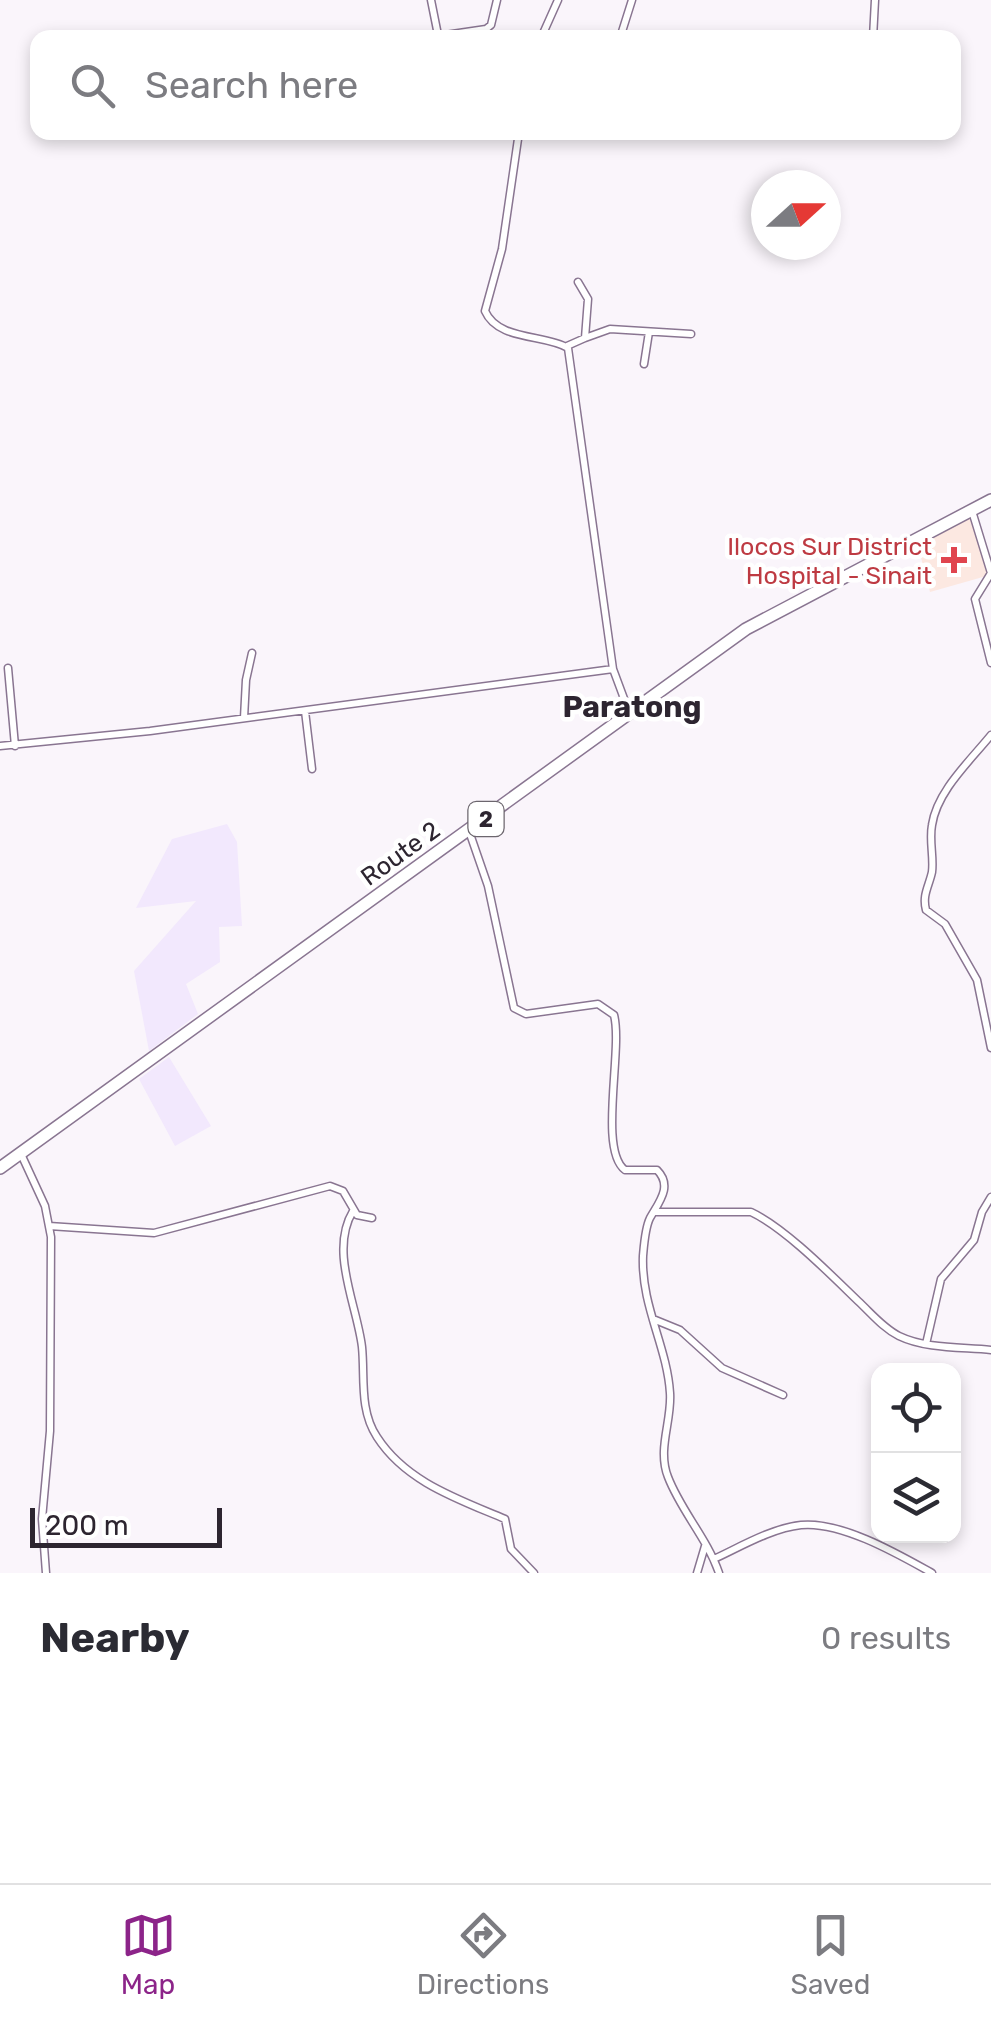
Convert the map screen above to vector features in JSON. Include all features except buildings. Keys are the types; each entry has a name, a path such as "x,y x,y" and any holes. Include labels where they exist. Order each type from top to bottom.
{"highway":[{"name":"Route 2","path":"0,1168 776,611 991,500"}],"street":[{"path":"430,0 437,30"},
{"path":"476,30 491,25 497,0"},
{"path":"545,30 558,0"},
{"path":"623,30 632,0"},
{"path":"873,30 875,0"},
{"path":"518,140 502,249 485,312 489,320 510,332 568,346 610,329 691,334"},
{"path":"578,282 588,299 585,338"},
{"path":"644,364 649,332"},
{"path":"568,346 614,668 630,714"},
{"path":"972,510 990,579 974,599 991,664"},
{"path":"244,718 252,652"},
{"path":"8,668 15,746"},
{"path":"0,746 614,668"},
{"path":"305,710 312,769"},
{"path":"991,735 943,794 936,809 931,830 932,874 924,903 928,912 945,924 977,980 991,1048"},
{"path":"469,831 488,886 514,1008 526,1014 598,1004 614,1015 615,1158 625,1170 657,1170 665,1184 647,1229 643,1257 645,1290 670,1392 664,1448 666,1470 679,1502 719,1573"},
{"path":"21,1154 50,1226 52,1338 42,1519 46,1573"},
{"path":"50,1226 154,1233 330,1186 343,1191 352,1211 362,1218 372,1218"},
{"path":"926,1344 941,1279 974,1240 982,1212 991,1198"},
{"path":"655,1212 739,1210 758,1215 902,1338 991,1350"},
{"path":"352,1211 345,1230 345,1263 361,1340 363,1390 374,1432 393,1455 430,1487 505,1519 511,1549 534,1573"},
{"path":"652,1318 680,1330 722,1368 782,1395"},
{"path":"714,1559 786,1528 814,1524 862,1538 932,1573"},
{"path":"697,1573 706,1544"}],"shaded area":[{"name":"Ilocos Sur District Hospital - Sinait","path":"973,516 990,575 930,592 918,546"},
{"path":"227,824 237,842 242,926 219,927 220,962 186,984 198,1014 149,1051 134,971 196,901 136,908 172,839"},
{"path":"169,1057 211,1126 175,1146 139,1079"}],"place":[{"name":"Ilocos Sur District Hospital - Sinait","path":"954,560"}],"district":[{"name":"Paratong","path":"632,707"}]}
